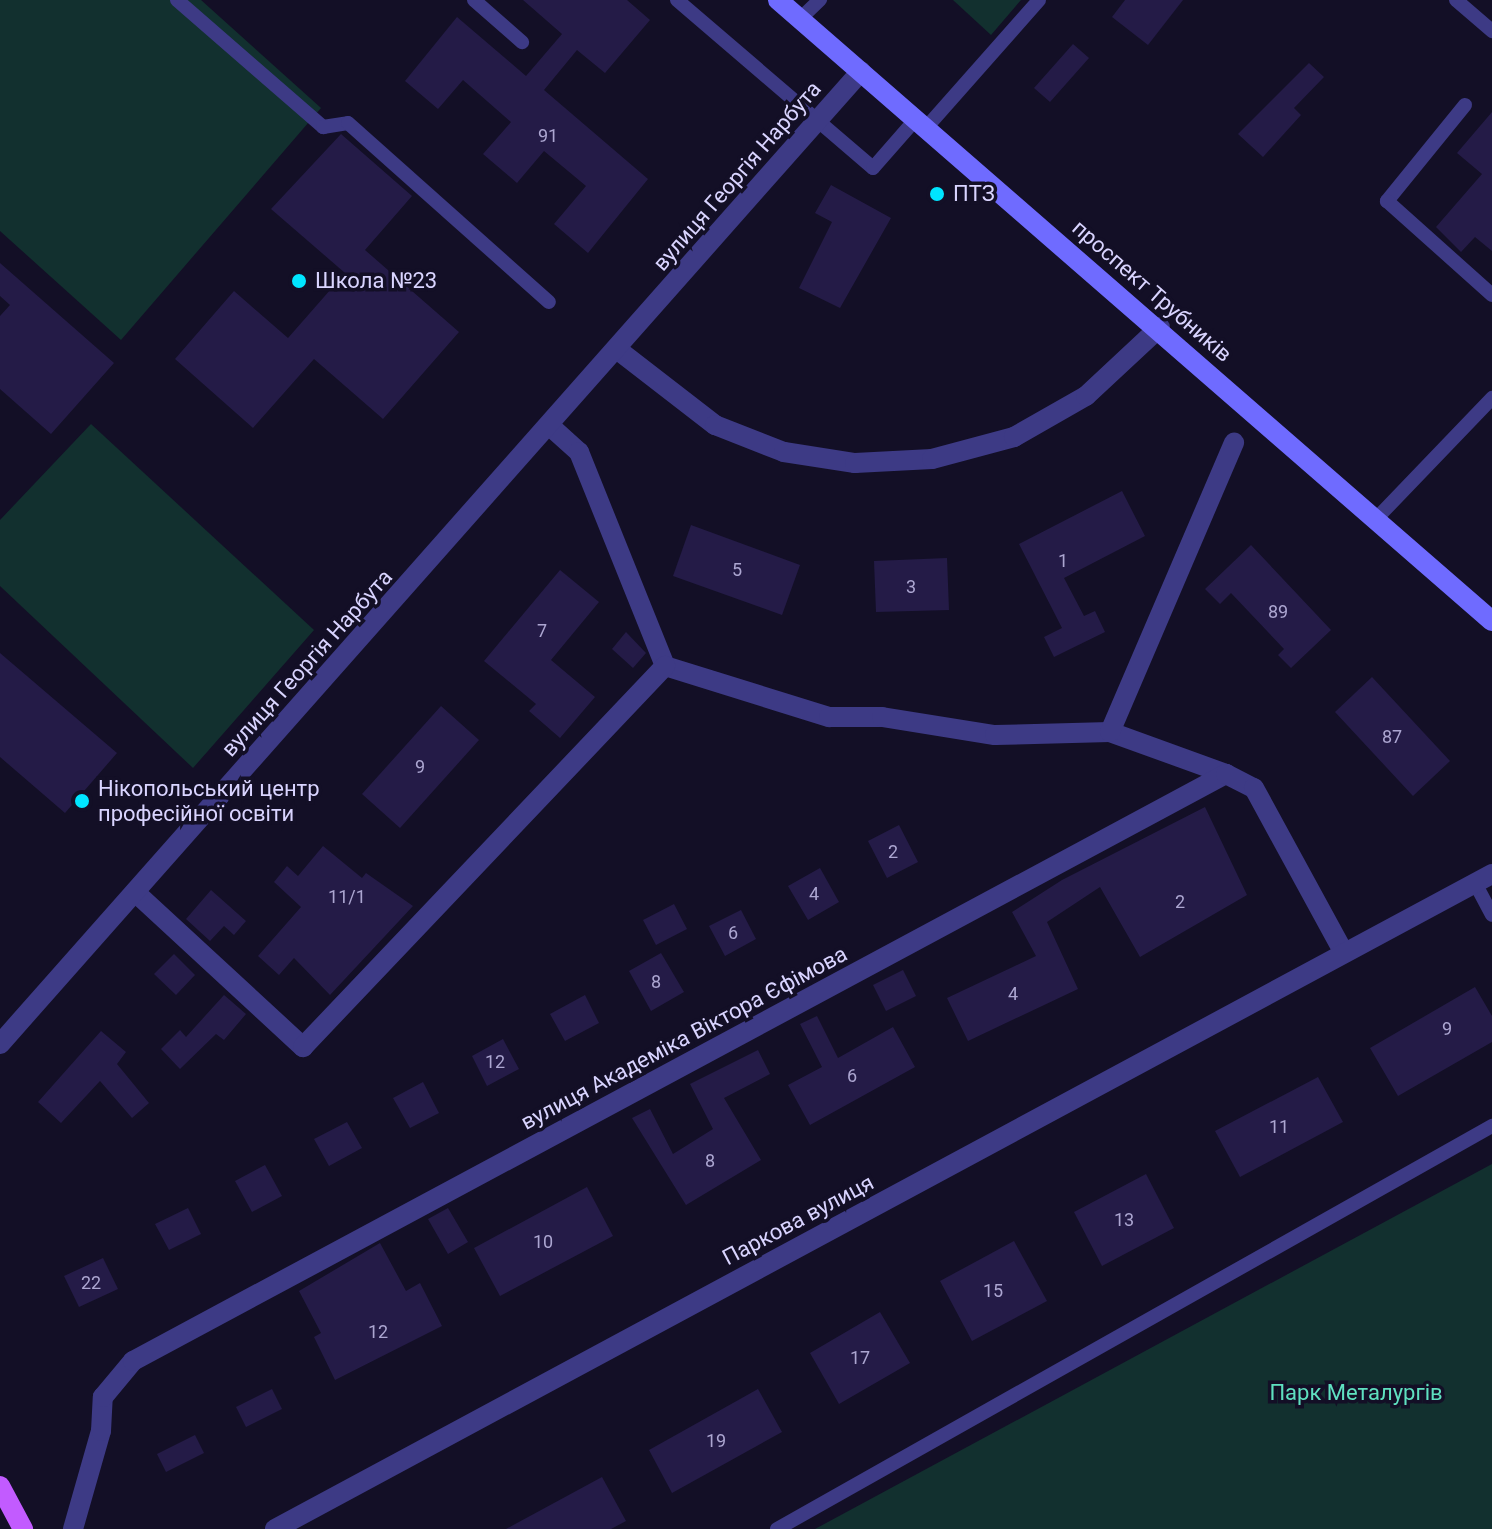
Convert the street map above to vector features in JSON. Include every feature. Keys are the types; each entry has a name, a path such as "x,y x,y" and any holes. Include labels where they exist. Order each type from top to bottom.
{"main road":[{"name":"проспект Трубників","path":"778,0 1160,327 1492,621"},
{"path":"0,1486 23,1529"}],"street":[{"name":"вулиця Георгія Нарбута","path":"0,1044 618,350 861,71"},
{"path":"618,350 715,425 784,452 855,463 932,459 1014,437 1086,396 1160,327"},
{"path":"550,426 579,452 665,666"},
{"path":"1110,732 1234,442"},
{"path":"665,666 829,717 882,717 995,735 1110,732 1226,774 1254,788 1344,953"},
{"path":"135,892 303,1047 665,666"},
{"name":"вулиця Академіка Віктора Єфімова","path":"73,1529 101,1431 103,1397 133,1361 1226,774"},
{"name":"Паркова вулиця","path":"275,1529 1483,878"}],"lane":[{"path":"177,0 323,127 348,123 549,302"},
{"path":"474,0 522,42"},
{"path":"677,0 873,168 920,124 1039,0"},
{"path":"800,19 820,0"},
{"path":"1456,0 1492,31"},
{"path":"1465,105 1387,201 1492,295"},
{"path":"1376,519 1492,398"},
{"path":"1483,878 1492,915"},
{"path":"777,1529 1492,1126"}],"green space":[{"path":"0,0 201,0 321,108 121,340 0,231"},
{"path":"953,0 1021,0 991,35"},
{"path":"91,424 314,630 193,768 0,586 0,520"},
{"name":"Парк Металургів","path":"1492,1164 1492,1529 815,1529"}],"building":[{"path":"523,0 627,0 650,20 605,73 577,50 544,90 648,179 588,253 554,224 586,186 544,151 517,183 483,154 511,122 463,80 438,109 405,81 457,17 526,76 562,34"},
{"path":"1125,0 1183,0 1148,45 1112,17"},
{"path":"1073,44 1089,58 1050,102 1034,88"},
{"path":"1309,63 1324,77 1294,108 1301,115 1263,157 1238,134"},
{"path":"1492,112 1492,251 1475,237 1461,252 1436,227 1482,174 1457,153"},
{"path":"341,134 412,196 365,250 459,332 383,419 314,359 253,428 175,359 234,291 288,338 345,273 271,209"},
{"path":"831,185 891,218 840,308 799,288 832,222 815,213"},
{"path":"0,263 114,363 51,434 0,389 0,316 10,305 0,296"},
{"path":"1122,491 1145,536 1064,578 1084,616 1095,611 1105,632 1054,657 1044,637 1062,628 1019,544"},
{"path":"691,525 800,565 782,615 673,576"},
{"path":"1251,545 1331,630 1291,668 1278,655 1284,649 1231,593 1220,604 1205,589"},
{"path":"947,558 949,610 876,612 874,561"},
{"path":"560,570 599,602 551,660 595,697 560,738 529,711 536,704 484,661"},
{"path":"626,632 646,653 633,668 612,649"},
{"path":"0,653 117,753 65,813 0,757"},
{"path":"1372,677 1450,761 1413,796 1335,712"},
{"path":"441,706 479,740 400,828 362,794"},
{"path":"1205,807 1247,895 1140,957 1100,887 1047,922 1078,989 968,1041 947,998 1036,956 1012,912 1062,880"},
{"path":"899,825 918,862 887,878 868,841"},
{"path":"323,846 362,878 366,873 413,906 330,995 294,958 279,975 258,956 301,907 274,882 287,866 298,876"},
{"path":"820,868 839,902 808,920 788,886"},
{"path":"211,890 246,921 234,935 224,926 210,941 186,919"},
{"path":"674,904 687,929 656,945 643,920"},
{"path":"741,910 756,939 725,956 709,926"},
{"path":"661,953 684,992 651,1011 629,971"},
{"path":"174,954 195,975 176,995 154,974"},
{"path":"903,970 916,996 886,1011 873,985"},
{"path":"1475,987 1492,1016 1492,1042 1398,1096 1370,1048"},
{"path":"224,995 246,1014 224,1040 216,1034 180,1069 161,1049 180,1030 186,1037"},
{"path":"585,995 599,1023 565,1041 550,1014"},
{"path":"817,1016 838,1058 893,1027 915,1067 810,1125 788,1085 822,1067 800,1024"},
{"path":"101,1031 126,1052 117,1064 149,1103 132,1118 100,1081 61,1123 38,1102"},
{"path":"503,1039 519,1069 487,1086 472,1056"},
{"path":"758,1050 770,1074 724,1098 761,1160 686,1205 632,1118 650,1109 673,1154 713,1129 690,1084"},
{"path":"1318,1077 1343,1122 1240,1177 1215,1131"},
{"path":"423,1082 439,1113 410,1128 393,1098"},
{"path":"347,1122 362,1148 329,1166 314,1139"},
{"path":"265,1165 282,1196 252,1212 235,1181"},
{"path":"1146,1174 1174,1228 1102,1266 1074,1212"},
{"path":"587,1187 613,1236 500,1296 474,1248"},
{"path":"188,1208 201,1234 169,1250 155,1224"},
{"path":"448,1208 468,1242 448,1254 428,1219"},
{"path":"1014,1241 1047,1301 972,1341 940,1281"},
{"path":"380,1243 406,1291 420,1283 442,1326 335,1380 314,1337 321,1333 299,1291"},
{"path":"103,1258 118,1289 79,1307 64,1276"},
{"path":"880,1312 910,1363 839,1404 810,1353"},
{"path":"272,1389 282,1409 246,1427 236,1407"},
{"path":"758,1389 782,1432 672,1493 649,1450"},
{"path":"195,1435 204,1453 166,1472 157,1454"},
{"path":"602,1477 626,1521 611,1529 506,1529"}],"place":[{"name":"ПТЗ","path":"937,194"},
{"name":"Школа №23","path":"299,281"},
{"name":"Нікопольський центр професійної освіти","path":"82,801"}]}
